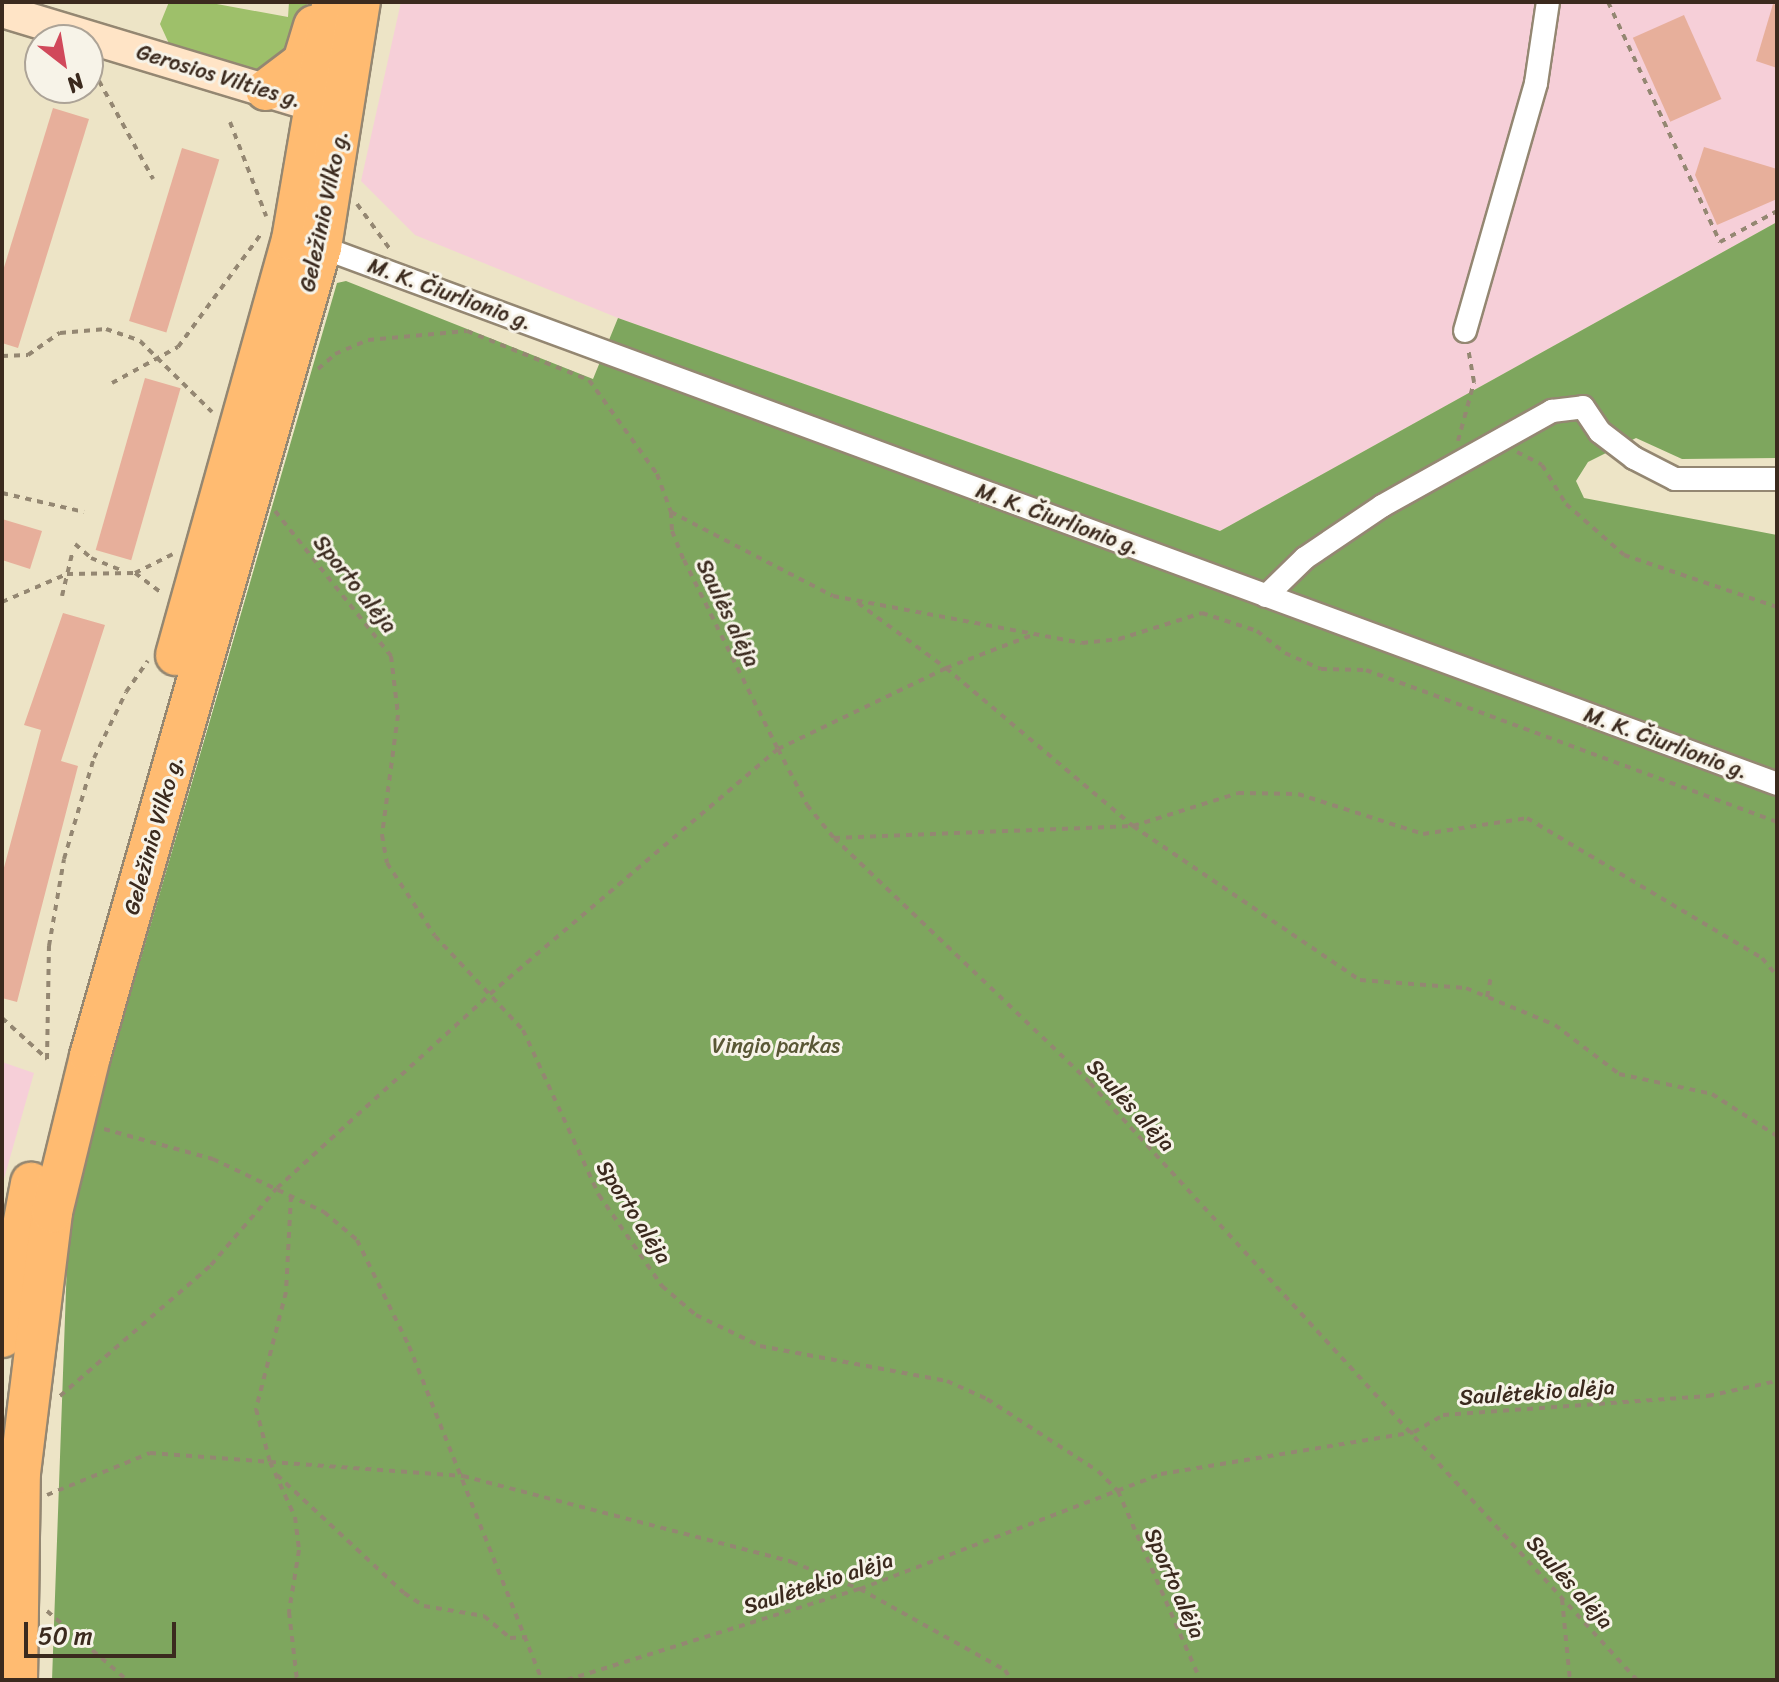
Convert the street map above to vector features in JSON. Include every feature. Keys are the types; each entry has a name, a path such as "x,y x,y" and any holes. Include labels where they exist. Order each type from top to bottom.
{"highway":[{"name":"Geležinio Vilko g.","path":"2,1337 26,1203 360,2"},
{"name":"Geležinio Vilko g.","path":"17,1680 20,1473 52,1212 90,1056 330,250 329,110 321,4"},
{"path":"266,90 303,62 321,4"}],"main road":[{"name":"Gerosios Vilties g.","path":"2,11 329,110"}],"street":[{"path":"1465,331 1536,83 1548,2"},
{"name":"M. K. Čiurlionio g.","path":"330,250 1777,784"},
{"path":"1266,596 1305,558 1452,467 1552,411 1583,407 1612,441 1675,479 1777,479"}],"path":[{"path":"1608,2 1720,242 1777,211"},
{"path":"104,90 153,179"},
{"path":"112,383 178,347 202,322 269,223 230,122"},
{"path":"351,195 412,280"},
{"path":"2,356 28,355 60,333 106,329 140,341 217,417"},
{"name":"Saulės alėja","path":"316,371 335,354 368,340 467,331 589,380 657,474 671,512 672,531 684,560 807,805 834,838 1090,1083 1414,1432 1637,1680"},
{"path":"1452,467 1474,382 1465,331"},
{"path":"1497,442 1542,465 1566,504 1624,555 1777,607"},
{"path":"2,493 84,512"},
{"name":"Sporto alėja","path":"265,499 391,656 398,715 382,835 387,863 435,936 523,1030 540,1058 567,1132 599,1195 662,1286 696,1315 760,1346 947,1381 987,1399 1081,1458 1118,1491 1200,1680"},
{"path":"671,512 833,596 1031,636 1082,643 1119,639 1202,613 1257,631 1285,653 1321,669 1366,670 1777,822"},
{"path":"62,596 74,547 122,572"},
{"path":"2,602 67,574 135,573 176,553"},
{"path":"135,573 172,601"},
{"path":"856,601 946,668 1133,826 1360,980 1466,988 1555,1025 1619,1074 1712,1094 1777,1136"},
{"path":"49,1405 211,1265 277,1188 490,994 778,749 946,668 1031,636"},
{"path":"2,1018 47,1059 49,946 64,859 94,758 126,692 157,649"},
{"path":"834,838 1133,826 1238,793 1298,794 1423,834 1527,818 1762,958 1777,976"},
{"path":"1487,997 1491,977"},
{"path":"104,1129 213,1159 341,1222 357,1240 463,1476 542,1680"},
{"path":"291,1196 286,1292 256,1409 270,1462 295,1517 299,1550 289,1612 297,1680"},
{"name":"Saulėtekio alėja","path":"567,1680 860,1589 1161,1474 1414,1432 1443,1415 1708,1396 1777,1381"},
{"path":"45,1496 150,1453 463,1476 792,1562 860,1589 1005,1670 1011,1680"},
{"path":"270,1462 311,1509 404,1593 424,1606 484,1616 510,1638 527,1637"},
{"path":"1562,1596 1570,1680"},
{"path":"38,1604 127,1680"}],"shaded area":[{"path":"401,2 1777,2 1777,222 1220,531 618,318 415,235 361,181"},
{"path":"2,1062 34,1073 2,1186"}],"green space":[{"path":"169,2 206,2 288,17 289,2 307,2 304,40 270,75 171,48 160,24"},
{"name":"Vingio parkas","path":"1777,222 1777,458 1682,459 1636,438 1588,462 1576,481 1584,498 1777,535 1777,1680 52,1680 69,1206 337,283 346,281 593,379 618,318 1220,531"}],"building":[{"path":"1773,4 1777,5 1777,68 1756,61"},
{"path":"1684,15 1721,99 1670,122 1633,38"},
{"path":"53,108 89,119 18,348 2,343 2,274"},
{"path":"1704,147 1777,169 1777,199 1717,225 1695,175"},
{"path":"182,148 219,159 166,332 129,321"},
{"path":"145,378 181,388 131,560 96,550"},
{"path":"2,519 42,531 30,569 2,560"},
{"path":"63,613 105,625 61,761 78,766 17,1002 2,998 2,875 41,730 24,725"}]}
